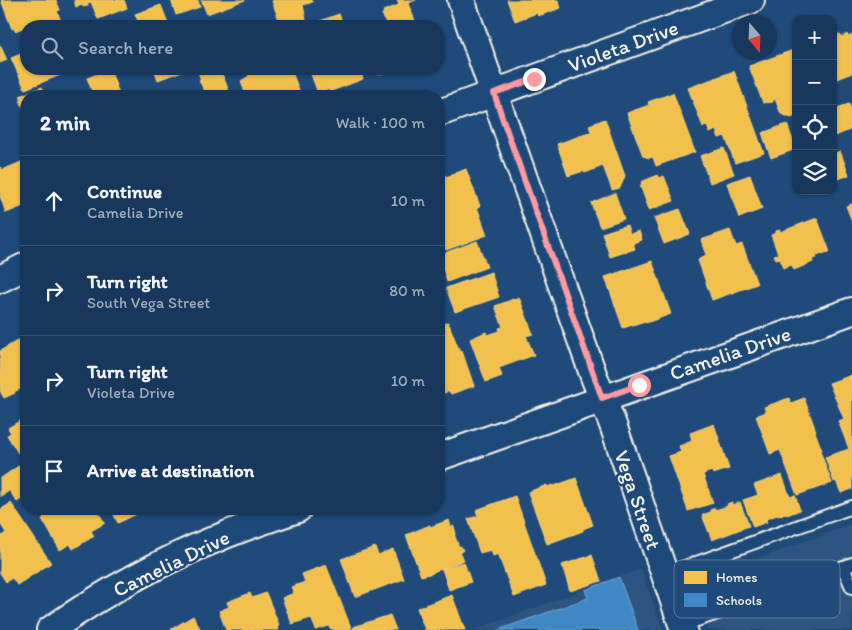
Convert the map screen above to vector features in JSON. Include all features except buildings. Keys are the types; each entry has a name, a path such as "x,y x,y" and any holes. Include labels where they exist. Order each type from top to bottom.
{"street":[{"name":"Vega Street","path":"460,0 602,398 613,424 674,604"},
{"name":"Violeta Drive","path":"445,111 751,0"},
{"path":"0,279 20,269"},
{"name":"Camelia Drive","path":"445,455 852,310"},
{"name":"Camelia Drive","path":"50,630 156,566 218,538 281,515"}],"lane":[{"path":"705,560 852,507"},
{"path":"847,566 852,587"},
{"path":"663,575 674,571"},
{"path":"683,627 708,618"}],"shaded area":[{"path":"852,524 852,630 709,630 705,618 840,618 840,560 754,560"},
{"path":"641,569 663,630 474,630"}],"route":[{"path":"534,79 494,93 502,117 602,398 639,385"}]}
